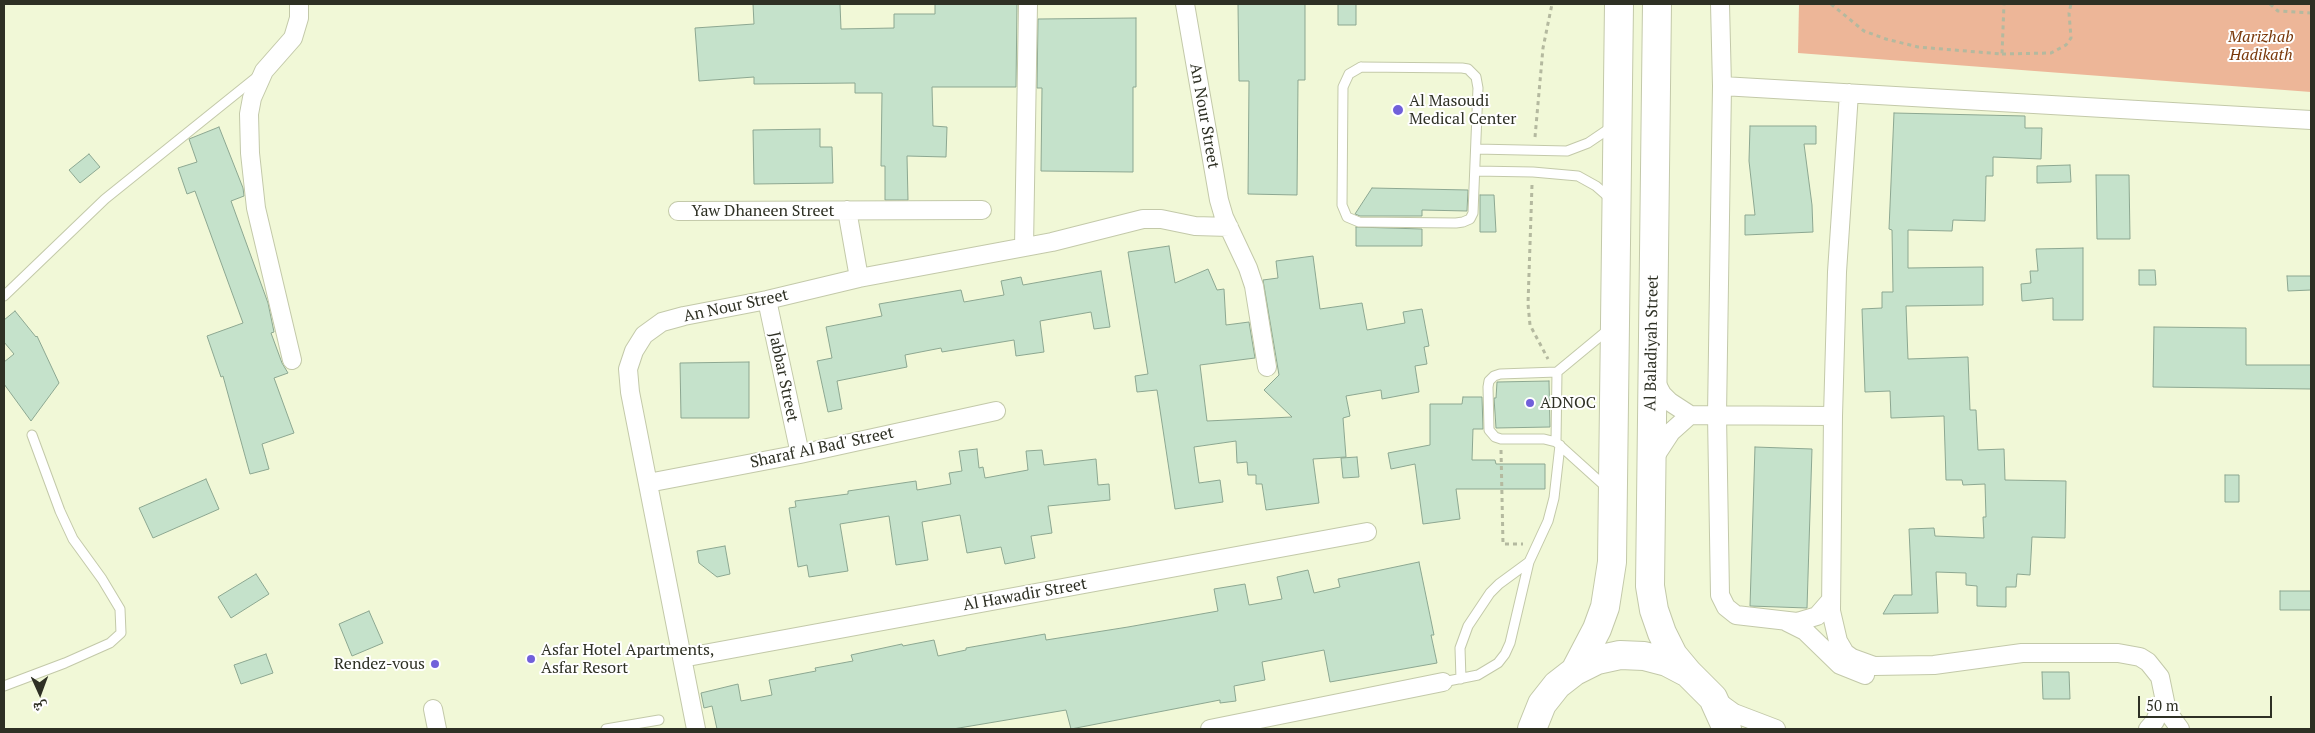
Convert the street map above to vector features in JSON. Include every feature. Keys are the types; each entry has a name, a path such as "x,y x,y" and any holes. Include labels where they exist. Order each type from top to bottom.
{"main road":[{"path":"1575,671 1597,630 1605,607 1612,562 1619,4"},
{"name":"Al Baladiyah Street","path":"1657,4 1650,586 1654,610 1662,633 1673,655 1688,674"},
{"path":"1532,729 1542,704 1557,686 1575,671 1596,660 1620,655 1667,662 1688,674 1713,698 1727,729"}],"street":[{"path":"292,360 261,238 252,177 249,114 252,98 264,71 293,38 299,18 299,4"},
{"path":"1024,247 1028,4"},
{"name":"An Nour Street","path":"1185,4 1219,200 1254,286 1266,367"},
{"path":"1720,4 1722,86 1717,415 1720,596 1726,607 1736,615 1797,622 1812,618 1825,609 1831,600"},
{"path":"1722,86 2311,120"},
{"path":"1849,94 1837,272 1831,600 1834,631 1845,652 1863,664 1874,666 1909,667 2022,653 2123,654 2140,657 2155,669 2162,684 2163,701 2173,721 2180,729"},
{"name":"Yaw Dhaneen Street","path":"847,210 859,278"},
{"name":"Yaw Dhaneen Street","path":"678,211 982,210"},
{"name":"An Nour Street","path":"696,729 630,392 628,369 634,351 644,335 662,322 859,278 1024,247 1143,219 1161,219 1196,226 1229,227"},
{"name":"Jabbar Street","path":"767,300 800,454"},
{"path":"1652,373 1662,394 1670,402 1690,415 1833,416"},
{"name":"Sharaf Al Bad' Street","path":"648,483 800,454 996,411"},
{"path":"1651,463 1671,432 1690,415"},
{"name":"Al Hawadir Street","path":"682,658 1367,532"},
{"path":"1787,621 1805,631 1833,660 1852,671 1870,676 1887,675 1899,673 1909,667"},
{"path":"1210,729 1443,682"},
{"path":"1713,698 1734,712 1776,729"},
{"path":"2148,729 2155,721 2163,701"},
{"path":"433,709 437,729"}],"lane":[{"path":"1361,66 1468,69 1478,82 1475,171 1473,212 1470,219 1463,222 1359,222 1347,217 1342,205 1343,87 1345,80 1355,69 1361,66"},
{"path":"4,296 105,199 264,71"},
{"path":"1476,149 1567,150 1578,148 1618,124"},
{"path":"1475,171 1533,172 1578,176 1596,186 1616,204"},
{"path":"1612,493 1558,443 1544,439 1501,439 1494,436 1490,430 1489,381 1494,376 1500,374 1556,372 1614,324"},
{"path":"1443,682 1478,676 1488,670 1505,654 1510,643 1529,562 1548,521 1554,498 1558,443 1556,372"},
{"path":"4,686 74,659 110,642 121,633 120,610 102,579 73,539 60,511 32,435"},
{"path":"1461,679 1460,654 1468,626 1490,593 1529,562"},
{"path":"606,729 659,720"}],"path":[{"path":"1534,150 1538,83 1552,4"},
{"path":"1831,4 1864,31 1886,39 1918,47 2002,54 2051,53 2066,46 2071,38 2069,13 2071,4"},
{"path":"2002,54 2004,4"},
{"path":"2270,4 2278,11 2311,13"},
{"path":"1533,172 1528,304 1530,326 1556,372"},
{"path":"1501,439 1504,544 1538,544"}],"green space":[{"name":"Marizhab Hadikath","path":"1799,4 2311,4 2311,92 1798,53"}],"building":[{"path":"753,4 840,4 841,29 894,28 894,14 935,14 935,4 1017,4 1016,87 932,87 933,126 947,127 946,157 907,156 908,200 885,200 885,166 881,166 882,93 855,93 855,83 754,84 754,77 699,81 695,28 754,24"},
{"path":"1238,4 1305,4 1305,80 1298,80 1297,195 1248,194 1249,81 1239,81"},
{"path":"1338,4 1356,4 1356,25 1338,25"},
{"path":"1136,18 1136,87 1133,87 1133,172 1041,171 1042,88 1037,88 1038,19"},
{"path":"1894,113 2025,116 2025,128 2042,128 2041,159 1993,157 1993,176 1986,176 1985,221 1953,220 1952,231 1908,230 1908,268 1983,267 1983,305 1906,306 1908,359 1968,357 1970,410 1976,410 1978,450 2004,449 2005,480 2066,481 2065,538 2032,537 2030,575 2017,574 2016,587 2006,587 2006,607 1977,606 1977,586 1966,585 1966,573 1936,572 1938,613 1883,614 1894,595 1912,595 1909,529 1934,528 1935,536 1984,538 1983,517 1986,517 1985,484 1963,485 1962,480 1946,480 1944,416 1891,418 1890,391 1865,392 1862,309 1882,308 1882,292 1893,292 1892,230 1889,229"},
{"path":"1750,126 1816,126 1816,144 1804,144 1812,205 1813,232 1745,235 1745,215 1755,215 1749,161"},
{"path":"219,127 243,188 244,196 231,201 268,303 274,332 271,333 282,363 288,373 274,378 294,433 262,444 269,469 250,474 223,376 221,377 207,336 243,323 195,191 187,194 178,168 197,162 189,139"},
{"path":"820,129 820,147 832,147 833,183 754,184 753,130"},
{"path":"89,154 100,167 80,183 69,170"},
{"path":"2070,165 2071,182 2037,183 2037,166"},
{"path":"2096,175 2129,175 2130,239 2097,239"},
{"path":"1372,188 1468,190 1467,211 1422,210 1422,216 1360,216 1355,214"},
{"path":"1480,195 1494,195 1496,232 1480,232"},
{"path":"1356,227 1422,229 1422,246 1356,246"},
{"path":"1169,246 1175,283 1208,269 1217,290 1224,289 1226,325 1249,322 1255,358 1200,365 1207,421 1292,417 1264,390 1279,375 1263,280 1278,278 1276,261 1313,256 1320,309 1362,303 1367,330 1405,323 1403,312 1422,309 1429,346 1424,347 1427,364 1415,366 1419,392 1382,399 1381,390 1346,396 1350,416 1343,418 1346,457 1313,459 1319,503 1266,510 1262,484 1256,484 1256,475 1248,475 1247,462 1237,463 1236,441 1194,447 1199,483 1220,480 1223,502 1175,509 1157,390 1137,392 1135,376 1148,374 1128,252"},
{"path":"2083,248 2083,320 2053,320 2053,298 2022,301 2021,284 2031,283 2030,271 2038,271 2036,249"},
{"path":"2139,270 2155,270 2156,285 2139,285"},
{"path":"1101,271 1110,327 1094,329 1091,312 1040,321 1044,352 1016,356 1014,340 942,352 941,348 905,355 907,367 837,381 842,409 828,412 817,361 832,358 826,327 882,316 879,304 961,290 964,302 1004,295 1001,281 1021,277 1023,285"},
{"path":"2287,276 2311,276 2311,290 2288,291"},
{"path":"15,311 37,336 59,383 31,421 4,384 4,362 14,354 4,342 4,320"},
{"path":"2154,327 2246,328 2246,365 2311,365 2311,389 2153,387"},
{"path":"749,362 749,418 681,418 680,363"},
{"path":"1549,381 1550,427 1496,428 1494,398 1496,398 1497,382"},
{"path":"1463,397 1482,397 1483,429 1473,429 1472,460 1495,460 1496,464 1545,464 1545,489 1456,489 1460,519 1423,524 1415,464 1391,469 1388,453 1430,445 1430,404 1462,404"},
{"path":"1755,447 1812,449 1807,608 1750,606"},
{"path":"977,449 979,468 983,467 985,478 1028,470 1026,451 1042,450 1044,465 1096,459 1098,485 1109,484 1110,500 1048,506 1052,533 1031,536 1035,558 1005,564 1001,547 967,553 960,515 922,522 928,560 896,565 889,516 840,524 848,571 809,577 807,565 798,567 789,508 796,507 795,501 848,494 848,491 916,481 917,490 951,484 949,473 962,471 959,451"},
{"path":"1357,457 1359,477 1343,478 1341,458"},
{"path":"2225,475 2239,475 2239,502 2225,502"},
{"path":"206,479 219,509 153,538 139,508"},
{"path":"725,546 730,574 717,577 699,563 697,551"},
{"path":"1419,562 1434,635 1431,635 1437,663 1330,682 1324,650 1262,662 1265,680 1234,686 1236,701 1220,703 1220,700 1071,729 1066,710 953,729 717,729 712,706 704,708 701,693 738,684 741,701 772,695 769,680 816,671 815,668 853,661 851,655 902,644 903,646 934,640 938,656 966,650 966,648 1045,634 1046,640 1128,627 1218,611 1214,589 1245,584 1249,605 1282,599 1277,577 1308,570 1314,593 1340,587 1338,579"},
{"path":"256,574 269,594 231,618 218,597"},
{"path":"2280,591 2311,591 2311,610 2280,610"},
{"path":"369,611 383,643 352,656 339,624"},
{"path":"266,654 273,673 241,684 234,665"},
{"path":"2042,672 2069,672 2070,699 2043,699"}],"place":[{"name":"Al Masoudi Medical Center","path":"1398,110"},
{"name":"ADNOC","path":"1530,403"},
{"name":"Asfar Hotel Apartments, Asfar Resort","path":"531,659"},
{"name":"Rendez-vous","path":"435,664"}]}
